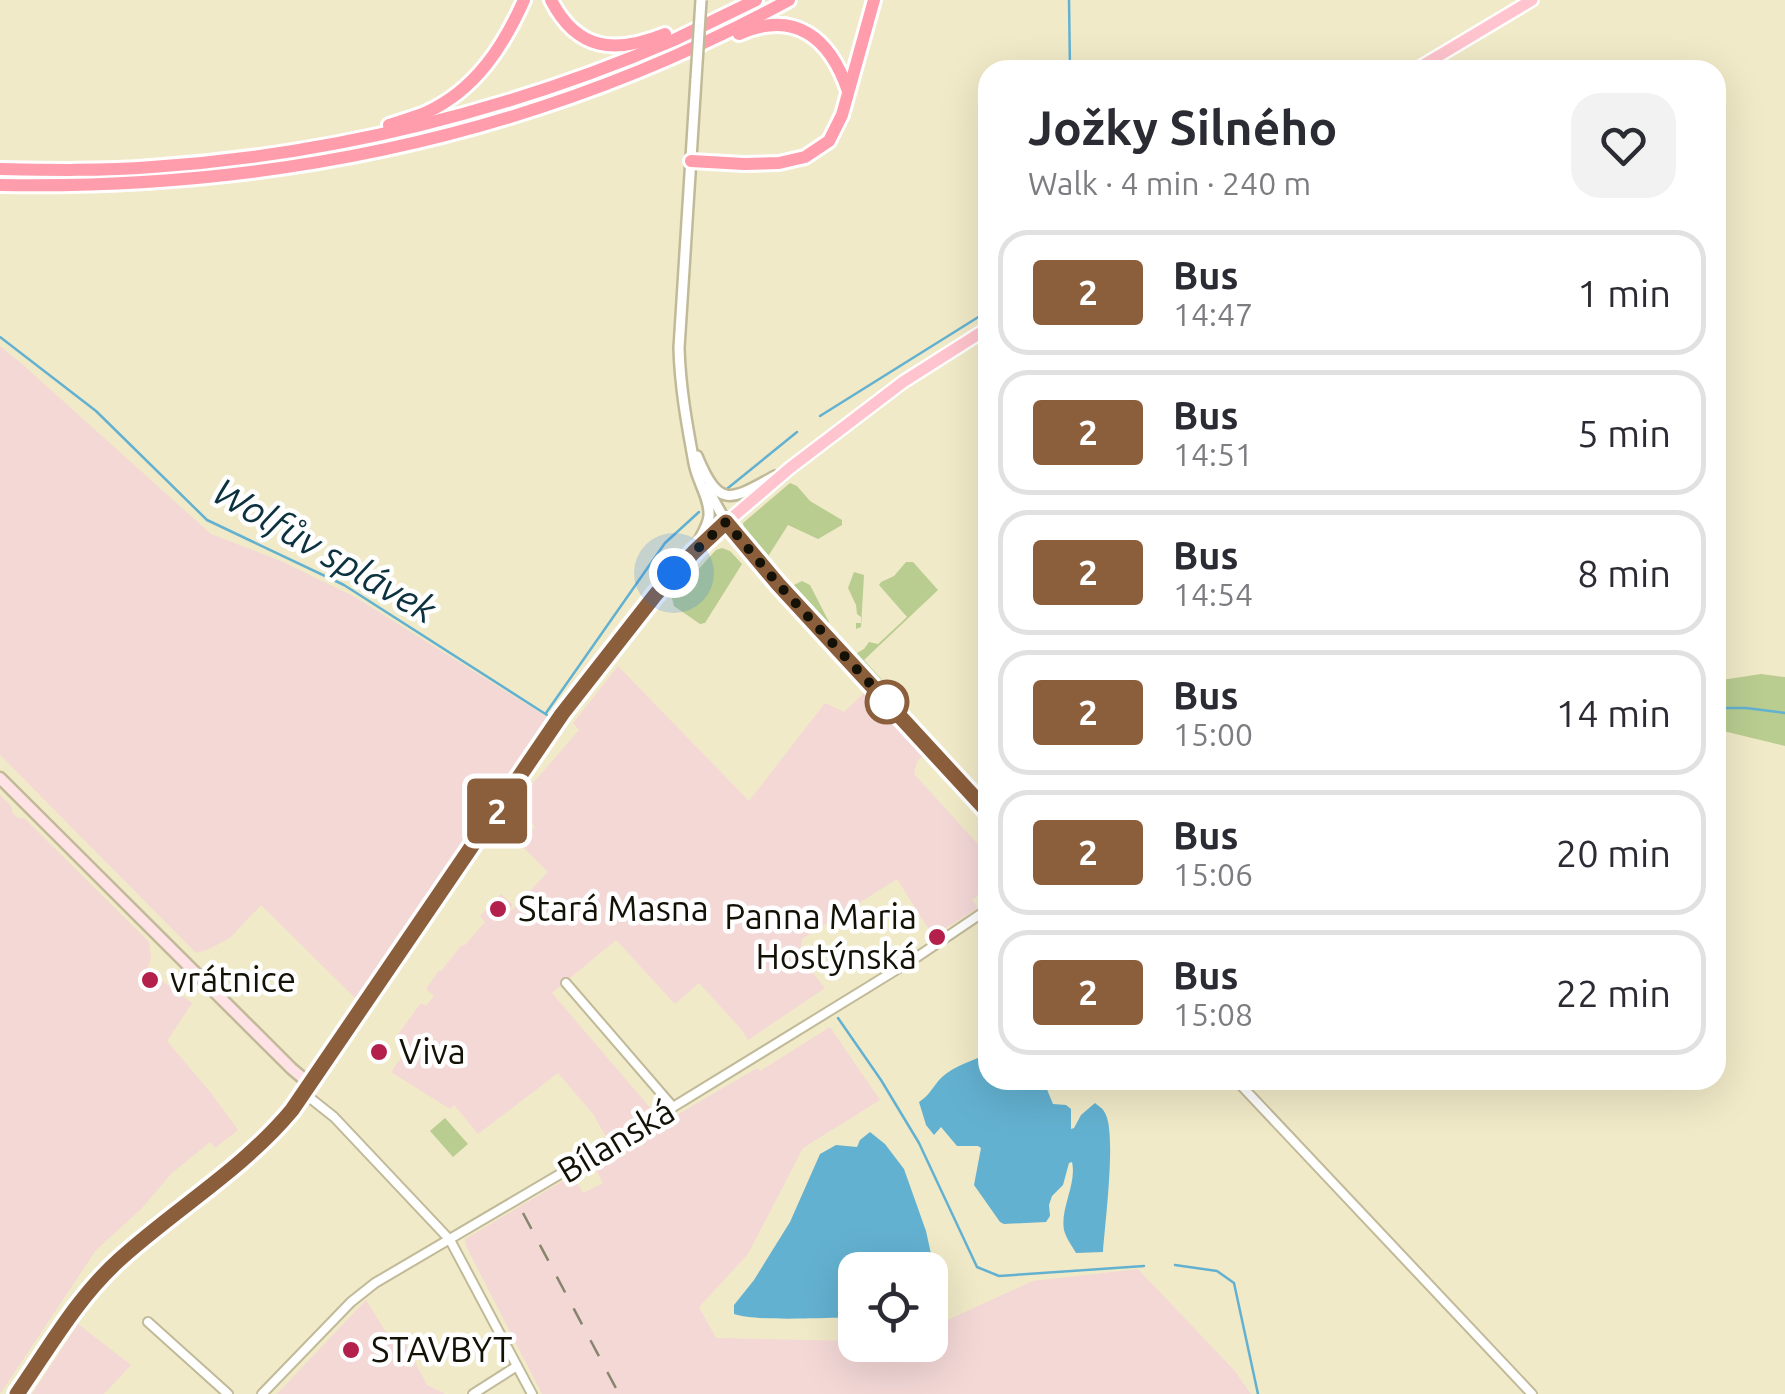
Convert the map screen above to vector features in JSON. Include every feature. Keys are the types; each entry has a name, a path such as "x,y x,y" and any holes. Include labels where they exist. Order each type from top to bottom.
{"highway":[{"path":"320,146 334,137 426,112 460,91 500,48 524,0"},
{"path":"551,0 563,22 576,34 612,46 630,46 694,22 715,20"},
{"path":"0,169 116,169 214,162 320,146 424,124 520,97 614,63 756,0"},
{"path":"0,185 153,183 323,163 429,140 568,98 675,56 789,0"},
{"path":"691,161 779,164 804,157 829,141 842,115 874,0"},
{"path":"675,56 707,48 746,30 786,27 808,33 825,45 848,90"}],"main road":[{"path":"1432,60 1532,0"},
{"path":"17,1394 104,1274 278,1128 562,714 618,640 694,552 790,468 885,394 978,334"},
{"path":"0,778 308,1089"}],"street":[{"path":"694,552 709,515 683,406 679,348 701,0"},
{"path":"691,444 711,486 722,495 742,494 790,468"},
{"path":"691,444 708,491 726,522 978,801"},
{"name":"Bílanská","path":"262,1394 350,1302 375,1283 673,1107 978,916"},
{"path":"566,983 673,1107"},
{"path":"308,1089 450,1240 532,1394"},
{"path":"1245,1090 1532,1394"},
{"path":"148,1322 228,1394"},
{"path":"473,1394 516,1366"}],"shaded area":[{"path":"0,346 211,534 281,561 355,597 547,717 356,999 261,905 230,938 196,953 0,755"},
{"path":"618,666 749,801 825,703 844,712 864,693 923,755 914,774 978,844 978,896 972,900 978,908 933,936 897,879 802,939 799,956 825,988 748,1040 699,983 675,1004 616,940 552,993 653,1111 608,1140 593,1114 558,1073 478,1134 454,1105 450,1109 391,1072 410,1045 396,1037 421,1003 426,1006 434,996 426,989 485,922 480,916 501,894 513,905 511,911 548,872 521,845 535,827 517,808 579,730 573,723"},
{"path":"0,795 12,807 12,813 24,818 149,942 151,958 147,969 192,1003 167,1041 238,1130 215,1148 210,1142 172,1173 141,1209 96,1250 0,1394"},
{"path":"830,1027 880,1100 803,1148 748,1254 699,1307 716,1338 838,1341 838,1362 948,1362 948,1320 1033,1281 1138,1269 1234,1370 1251,1394 542,1394 465,1239 573,1175 583,1193 603,1183 593,1164 757,1068 760,1071"},
{"path":"366,1300 392,1342 402,1337 427,1385 445,1394 277,1394"},
{"path":"78,1324 131,1365 104,1394 32,1394"}],"green space":[{"path":"790,483 810,501 842,520 842,525 818,539 788,525 767,558 745,534 743,523"},
{"path":"722,548 742,564 705,623 700,624 674,606 672,598"},
{"path":"906,562 913,562 938,590 864,660 895,694 892,696 865,672 857,653 869,642 878,644 907,617 879,585"},
{"path":"854,572 864,575 861,627 856,629 861,617 848,588"},
{"path":"802,581 810,585 828,626 823,627 793,594 794,585"},
{"path":"1761,674 1785,677 1785,746 1726,732 1726,679"},
{"path":"445,1118 468,1144 453,1157 430,1131"}],"water":[{"path":"978,1058 978,1090 1047,1090 1053,1104 1071,1109 1071,1129 1095,1103 1104,1111 1109,1126 1110,1161 1103,1252 1076,1253 1065,1233 1063,1222 1072,1162 1063,1185 1052,1196 1046,1222 1000,1222 974,1185 981,1148 957,1146 941,1127 934,1135 926,1125 919,1102 939,1080"},
{"path":"870,1132 904,1169 931,1252 838,1252 838,1318 775,1319 734,1314 734,1305 790,1222 820,1154 836,1145 857,1147"}],"waterway":[{"path":"1069,0 1070,60"},
{"path":"820,416 978,317"},
{"name":"Wolfův splávek","path":"0,337 96,411 207,520 344,585 547,715"},
{"path":"728,488 797,432"},
{"path":"546,713 665,543 699,512"},
{"path":"1726,708 1785,713"},
{"name":"Wolfův splávek","path":"838,1018 919,1143 977,1267 999,1276 1144,1266"},
{"name":"Wolfův splávek","path":"1175,1265 1217,1271 1234,1283 1258,1394"}],"railway":[{"path":"523,1213 619,1394"}],"bus line":[{"name":"2","path":"17,1394 104,1274 278,1128 305,1094 562,714 656,594 726,522 978,801"}],"place":[{"name":"Stará Masna","path":"498,909"},
{"name":"Panna Maria Hostýnská","path":"937,937"},
{"name":"vrátnice","path":"150,980"},
{"name":"Viva","path":"379,1052"},
{"name":"STAVBYT","path":"351,1350"}],"route":[{"path":"674,573 726,522 887,702"}]}
